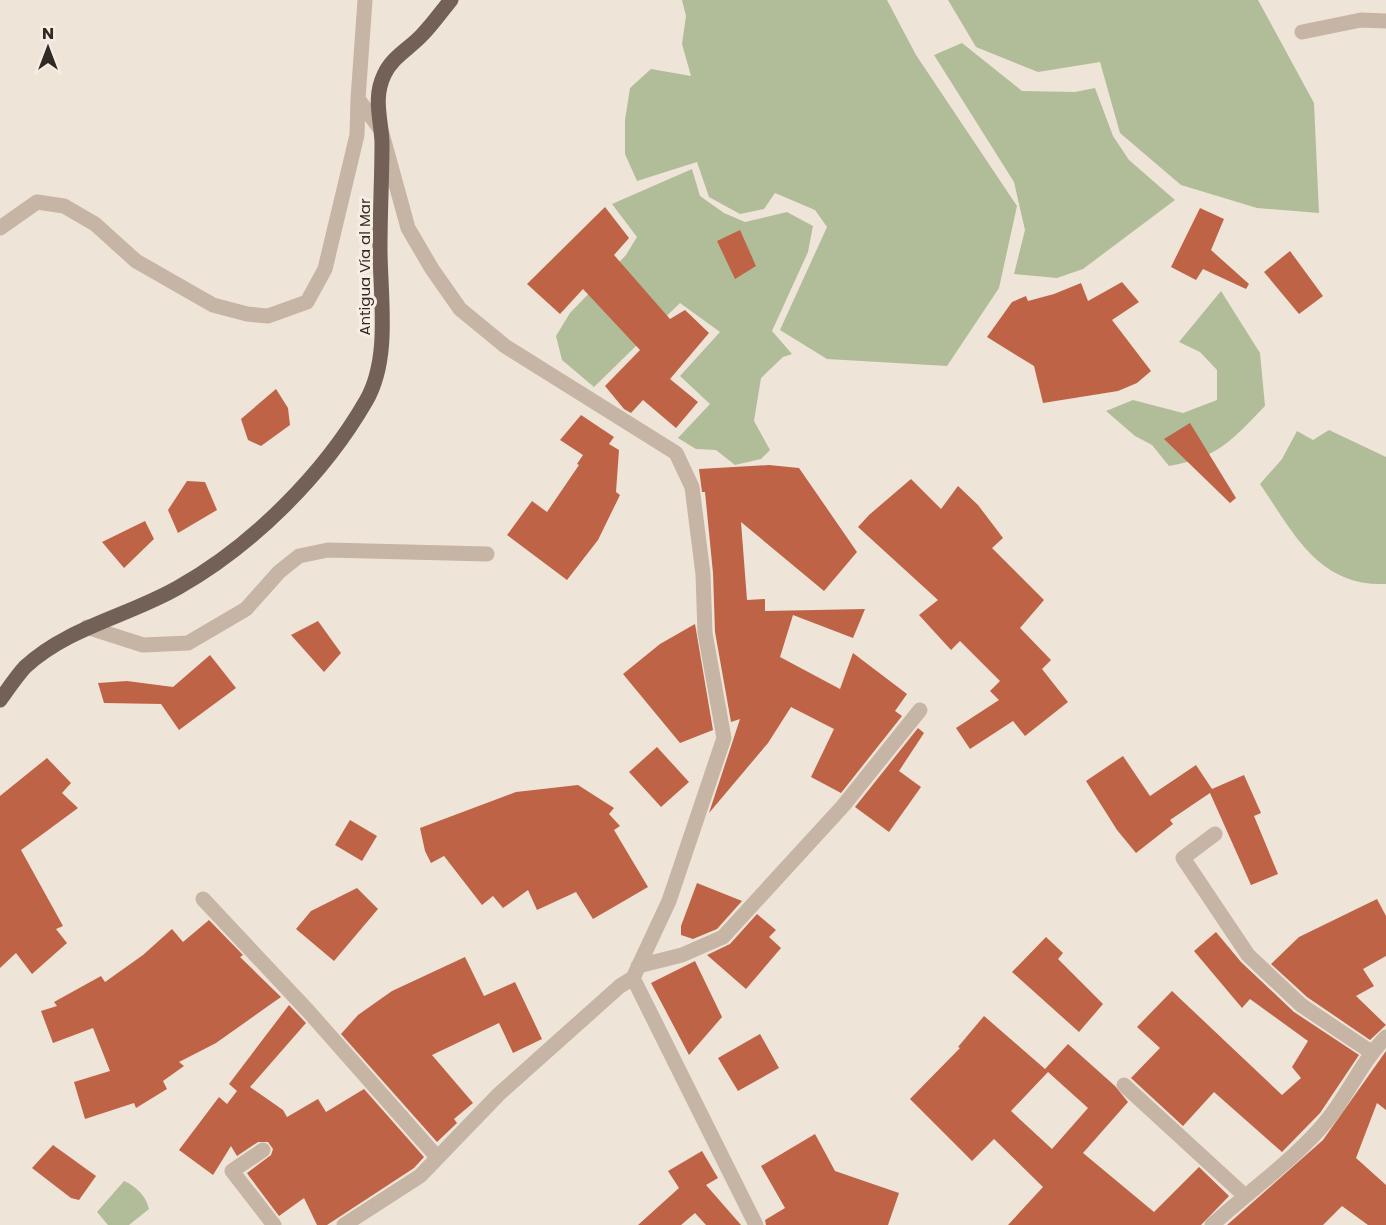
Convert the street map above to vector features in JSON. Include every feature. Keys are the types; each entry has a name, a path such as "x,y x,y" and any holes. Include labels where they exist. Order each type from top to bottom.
{"main road":[{"name":"Antigua Vía al Mar","path":"0,700 24,668 52,647 87,627 133,610 180,587 236,548 318,471 368,398 383,347 380,246 381,130 376,106 383,75 396,57 421,36 451,0"}],"street":[{"path":"0,228 37,202 64,206 95,224 136,261 213,305 247,314 268,316 307,302 325,269 357,135 360,61 366,15 365,0"},
{"path":"1302,32 1361,20 1386,21"},
{"path":"344,1225 420,1176 499,1094 635,972 669,901 724,738 705,633 703,574 692,487 676,453 505,346 460,309 432,269 408,228 381,130 358,99"},
{"path":"87,627 144,645 188,643 246,609 279,572 299,556 328,550 487,554"},
{"path":"635,972 723,937 843,806 920,710"},
{"path":"1215,834 1183,858 1248,955 1301,1005 1371,1052"},
{"path":"203,899 309,1012 438,1157"},
{"path":"635,972 756,1225"},
{"path":"1212,1225 1244,1195 1259,1186 1327,1120 1371,1052 1386,1037"},
{"path":"1124,1085 1244,1195"},
{"path":"263,1150 232,1171 274,1225"}],"green space":[{"path":"682,0 887,0 916,55 1017,206 999,288 947,366 827,359 780,330 827,227 815,210 775,193 764,209 740,214 709,197 697,162 637,181 625,154 625,120 630,88 651,69 691,76 682,44 686,16"},
{"path":"948,0 1258,0 1314,103 1319,213 1257,208 1181,185 1120,133 1100,62 1038,72 976,47"},
{"path":"962,43 1022,91 1075,92 1095,88 1113,136 1129,160 1175,200 1083,269 1057,278 1014,274 1025,230 1014,182 934,55"},
{"path":"692,169 700,196 724,213 745,222 787,212 813,226 808,252 772,331 792,354 783,357 761,378 754,421 770,450 761,459 735,465 716,450 696,449 678,438 710,404 680,376 720,332 680,303 594,387 562,360 556,336 570,313 626,255 637,237 612,204"},
{"path":"1221,291 1260,353 1265,406 1223,446 1200,458 1169,466 1152,445 1135,436 1106,411 1133,400 1183,413 1217,400 1217,370 1200,352 1179,342"},
{"path":"1329,430 1386,457 1386,584 1362,583 1342,576 1325,566 1296,538 1260,484 1282,459 1297,431 1313,440"},
{"path":"124,1181 140,1192 149,1209 129,1225 108,1225 97,1212"}],"building":[{"path":"605,207 629,238 614,255 670,319 685,310 709,333 670,379 698,402 676,428 643,400 631,413 624,409 605,386 640,350 583,289 560,314 527,284"},
{"path":"1200,208 1224,219 1211,250 1249,284 1246,289 1203,269 1196,280 1171,267"},
{"path":"740,230 756,266 735,279 717,241"},
{"path":"1290,251 1323,296 1299,314 1264,272"},
{"path":"1122,282 1139,302 1112,320 1151,371 1137,383 1118,391 1043,403 1034,366 987,337 1012,302 1026,296 1028,301 1081,283 1088,301"},
{"path":"276,389 288,408 290,425 261,446 248,440 241,419"},
{"path":"581,415 614,437 609,444 619,450 616,492 620,495 598,540 567,580 507,535 532,501 547,512 579,465 577,464 583,455 560,440"},
{"path":"1190,423 1236,498 1230,503 1164,439"},
{"path":"769,465 799,468 857,552 824,591 741,522 747,600 765,599 765,611 865,609 853,638 793,615 780,657 840,689 853,653 907,694 895,711 902,716 841,793 811,777 834,729 791,707 768,743 709,813 740,719 731,722 715,632 713,573 705,492 702,492 699,469"},
{"path":"911,479 941,509 958,486 978,505 1003,538 992,548 1044,600 1020,628 1051,660 1042,669 1068,702 1025,736 1013,721 970,749 956,728 999,700 990,691 1000,681 960,641 951,650 919,615 938,600 858,527"},
{"path":"187,481 205,482 217,510 178,533 168,510"},
{"path":"145,521 154,539 124,568 102,542"},
{"path":"318,621 341,653 324,672 291,635"},
{"path":"695,624 713,730 680,743 623,674 660,644"},
{"path":"210,655 236,688 179,730 161,704 104,703 98,683 127,681 173,687"},
{"path":"918,728 924,733 899,771 921,787 889,832 855,807"},
{"path":"657,747 689,782 661,807 629,772"},
{"path":"1123,756 1150,796 1196,765 1212,789 1244,775 1261,813 1254,816 1278,874 1251,885 1210,793 1170,820 1173,824 1136,853 1117,830 1086,781"},
{"path":"47,758 71,783 62,793 78,808 21,850 63,926 56,929 67,943 32,974 16,953 0,968 0,796"},
{"path":"578,785 614,808 609,814 620,826 614,830 648,887 593,919 576,892 537,910 528,890 503,908 493,896 482,905 444,856 431,863 425,851 420,828 516,792"},
{"path":"350,820 377,836 362,861 335,845"},
{"path":"697,883 742,901 717,929 693,939 681,935 681,926"},
{"path":"357,888 378,909 334,961 296,929 311,911"},
{"path":"1377,899 1386,916 1386,956 1363,969 1374,986 1356,996 1386,1025 1370,1040 1307,997 1271,964 1299,937"},
{"path":"757,914 776,930 769,937 781,948 746,989 707,955 730,944"},
{"path":"209,920 243,955 240,957 281,997 216,1043 179,1062 184,1066 163,1081 167,1089 136,1108 134,1103 85,1119 74,1082 110,1071 93,1028 53,1043 41,1011 57,1006 54,1002 101,976 105,982 143,955 172,929 183,942"},
{"path":"1216,932 1241,962 1294,1012 1359,1055 1320,1113 1282,1152 1214,1092 1183,1126 1131,1078 1160,1048 1137,1027 1172,991 1282,1095 1301,1078 1292,1067 1308,1041 1250,999 1242,1008 1194,951"},
{"path":"1046,937 1063,953 1058,959 1103,1004 1079,1032 1012,972"},
{"path":"465,957 484,996 515,982 542,1039 513,1053 499,1023 432,1055 473,1103 454,1119 457,1123 437,1142 341,1034 358,1015 392,991"},
{"path":"695,961 722,1017 689,1055 651,983"},
{"path":"289,1005 306,1023 250,1087 283,1110 287,1117 318,1099 326,1112 364,1089 424,1157 414,1168 327,1225 317,1225 304,1198 279,1216 249,1176 247,1173 271,1155 273,1149 268,1142 258,1142 237,1156 231,1146 213,1175 179,1150 219,1097 227,1104 237,1091 229,1084"},
{"path":"984,1016 1045,1069 1068,1044 1115,1086 1128,1102 1083,1153 1154,1212 1199,1167 1229,1196 1201,1225 1008,1225 1043,1187 994,1139 972,1161 910,1099 960,1048 958,1047","holes":["1048,1072 1088,1108 1052,1149 1011,1111"]},
{"path":"760,1034 779,1068 738,1091 718,1058"},
{"path":"1386,1051 1386,1110 1377,1103 1356,1158 1386,1185 1386,1225 1368,1225 1342,1206 1323,1225 1227,1225 1323,1140"},
{"path":"815,1134 835,1171 899,1193 888,1225 766,1225 765,1220 785,1208 761,1166"},
{"path":"53,1145 96,1176 79,1200 71,1198 32,1168"},
{"path":"702,1151 718,1178 706,1185 741,1225 706,1225 695,1213 681,1225 638,1225 679,1188 668,1171"}]}
